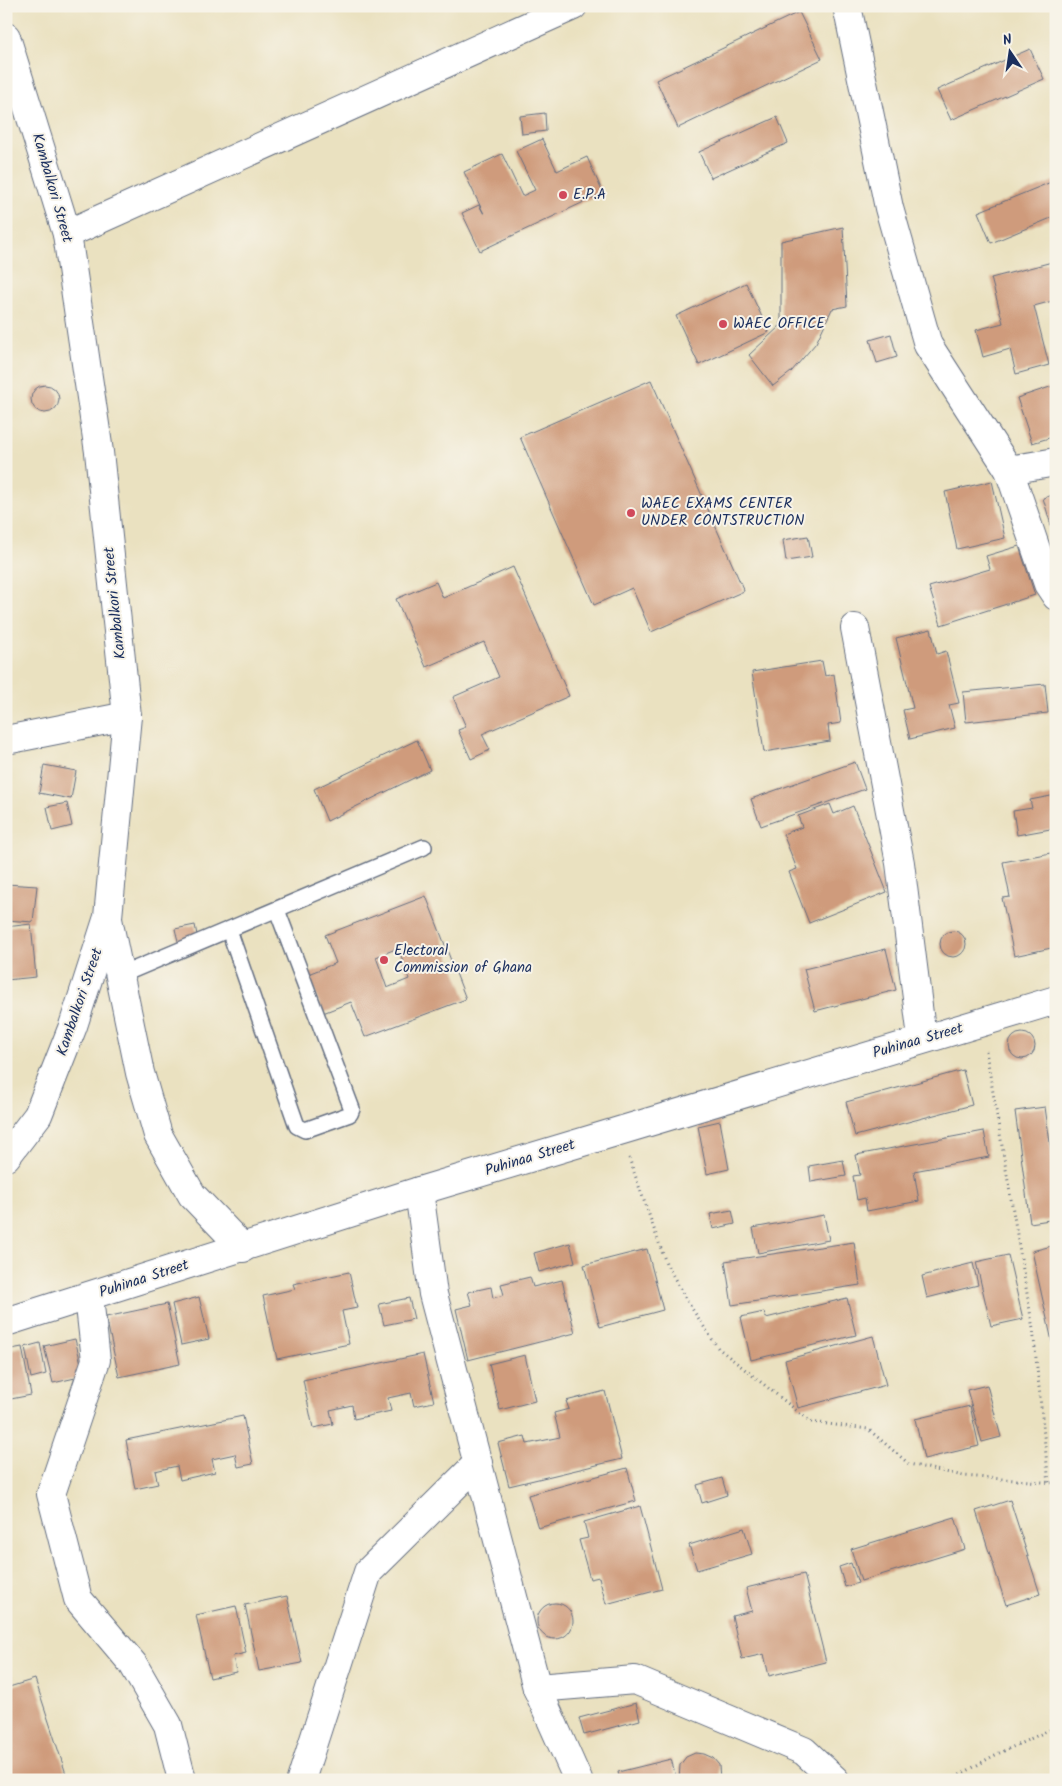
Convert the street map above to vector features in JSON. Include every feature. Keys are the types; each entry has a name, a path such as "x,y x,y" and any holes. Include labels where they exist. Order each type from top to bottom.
{"street":[{"path":"847,6 889,208 928,345 1009,470 1048,584 1056,596"},
{"path":"67,234 570,7"},
{"name":"Kambalkori Street","path":"6,1156 38,1115 73,1026 108,917 127,716 99,452 67,234 9,51"},
{"path":"1009,470 1056,462"},
{"path":"856,628 900,863 922,1038"},
{"path":"6,740 127,716"},
{"path":"108,917 140,1073 158,1135 192,1194 243,1248"},
{"name":"Puhinaa Street","path":"6,1322 419,1191 922,1038 982,1023 1056,1000"},
{"path":"419,1191 433,1294 537,1688 578,1780"},
{"path":"89,1297 96,1360 51,1494 78,1599 133,1664 163,1716 168,1725 182,1780"},
{"path":"301,1780 368,1572 478,1464"},
{"path":"537,1688 635,1680 804,1751 835,1780"}],"lane":[{"path":"121,975 424,847"},
{"path":"229,930 297,1126 304,1130 350,1114 352,1109 278,910"}],"path":[{"path":"982,1023 1033,1329 1049,1484"},
{"path":"620,1130 666,1263 687,1301 718,1348 811,1422 868,1429 909,1464 963,1476 1049,1484 1056,1483"},
{"path":"951,1780 993,1756 1056,1727"}],"building":[{"path":"799,12 822,59 678,128 656,80"},
{"path":"1030,49 1044,79 951,120 937,90"},
{"path":"545,113 546,131 522,134 520,116"},
{"path":"777,117 788,143 711,178 699,152"},
{"name":"E.P.A","path":"542,139 557,171 587,157 603,193 480,251 462,213 479,205 484,214 464,172 502,154 522,196 535,190 516,151"},
{"path":"1056,180 1056,216 991,243 978,212"},
{"path":"843,227 847,306 832,309 816,343 791,372 773,386 749,355 781,325 781,241"},
{"path":"1056,261 1056,300 1034,306 1049,365 1016,374 1010,349 983,357 976,330 1003,323 991,278"},
{"name":"WAEC OFFICE","path":"746,283 769,332 699,365 676,316"},
{"path":"891,334 897,357 877,363 870,340"},
{"name":"WAEC EXAMS CENTER UNDER CONTSTRUCTION","path":"651,380 744,591 651,632 632,588 594,605 520,437"},
{"path":"45,385 55,389 59,399 55,409 45,413 35,409 31,399 35,389"},
{"path":"1056,385 1056,436 1032,443 1017,398"},
{"path":"992,481 1005,538 957,549 945,492"},
{"path":"1056,494 1056,539 1055,539 1043,498"},
{"path":"808,536 812,557 786,561 783,540"},
{"path":"1019,546 1035,595 941,625 929,587 990,569 986,556"},
{"path":"513,567 569,696 482,734 490,750 471,759 458,730 466,727 453,697 499,677 484,642 426,667 396,599 436,582 443,598"},
{"path":"931,629 937,654 946,651 959,703 949,705 955,728 910,739 903,710 913,708 896,638"},
{"path":"822,661 825,676 834,674 841,723 828,725 830,741 764,752 752,672"},
{"path":"1045,684 1048,713 966,722 963,692"},
{"path":"417,740 430,770 327,821 314,789"},
{"path":"855,762 865,789 761,826 751,799"},
{"path":"44,765 76,771 71,799 39,793"},
{"path":"1056,795 1056,828 1017,835 1013,811 1032,808 1030,800"},
{"path":"67,803 72,826 52,831 47,807"},
{"path":"830,804 834,814 853,806 887,892 809,923 789,872 797,869 783,834 802,827 798,816"},
{"path":"1056,852 1056,947 1014,956 1002,898 1010,897 1003,862"},
{"path":"6,884 37,886 33,922 6,920"},
{"path":"426,896 466,999 365,1037 351,1002 323,1013 308,974 336,963 325,935","holes":["398,948 409,979 387,988 376,957"]},
{"path":"31,924 36,977 6,980 6,927"},
{"path":"195,925 198,940 179,945 175,929"},
{"path":"953,931 962,935 966,944 962,953 953,957 944,953 940,944 944,935"},
{"path":"886,949 896,990 815,1011 804,969"},
{"path":"1022,1033 1031,1037 1035,1046 1031,1055 1022,1059 1013,1055 1009,1046 1013,1037"},
{"path":"963,1070 972,1105 855,1136 846,1102"},
{"path":"1045,1107 1056,1185 1056,1219 1030,1223 1015,1111"},
{"path":"720,1121 729,1169 707,1174 698,1126"},
{"path":"984,1131 989,1157 914,1171 919,1201 867,1211 865,1198 857,1200 853,1176 860,1175 856,1155"},
{"path":"843,1160 846,1176 811,1182 809,1166"},
{"path":"732,1210 735,1224 713,1229 710,1214"},
{"path":"824,1215 829,1240 758,1253 753,1228"},
{"path":"854,1242 860,1285 732,1305 725,1261"},
{"path":"570,1243 575,1262 539,1272 534,1253"},
{"path":"1056,1245 1056,1355 1055,1355 1032,1251"},
{"path":"647,1249 663,1310 600,1327 584,1265"},
{"path":"1008,1255 1023,1319 991,1326 976,1262"},
{"path":"973,1263 978,1285 927,1298 922,1276"},
{"path":"349,1272 357,1308 342,1311 349,1344 277,1359 263,1296 295,1289 293,1284"},
{"path":"530,1277 533,1287 562,1280 575,1333 468,1360 456,1309 472,1305 468,1292 491,1287 493,1298 504,1295 501,1284"},
{"path":"199,1297 209,1339 181,1345 172,1304"},
{"path":"409,1298 414,1319 384,1325 379,1304"},
{"path":"847,1298 856,1335 751,1360 741,1317 764,1312 766,1318"},
{"path":"167,1304 180,1364 119,1377 106,1317"},
{"path":"873,1336 886,1385 798,1408 785,1360"},
{"path":"75,1339 84,1376 53,1383 44,1346"},
{"path":"40,1343 46,1374 31,1378 25,1347"},
{"path":"22,1347 31,1395 6,1400 6,1350"},
{"path":"423,1354 434,1402 414,1406 411,1393 388,1398 391,1411 354,1419 352,1405 330,1410 333,1424 313,1428 303,1380"},
{"path":"525,1355 535,1401 500,1410 489,1364"},
{"path":"987,1385 1001,1437 982,1442 967,1390"},
{"path":"605,1391 622,1459 509,1486 498,1443 525,1436 527,1444 560,1437 554,1413 569,1409 566,1401"},
{"path":"970,1406 979,1446 924,1459 915,1419"},
{"path":"243,1416 253,1464 238,1467 235,1454 212,1459 215,1472 180,1480 177,1466 155,1471 158,1484 135,1489 126,1440"},
{"path":"627,1468 636,1501 538,1528 528,1495"},
{"path":"722,1478 727,1495 702,1503 697,1485"},
{"path":"1010,1500 1040,1594 1006,1605 976,1511"},
{"path":"640,1506 662,1589 606,1604 599,1577 590,1579 579,1540 588,1538 584,1522"},
{"path":"955,1517 965,1549 861,1581 851,1549"},
{"path":"744,1528 752,1554 697,1570 689,1545"},
{"path":"851,1563 858,1583 845,1587 839,1567"},
{"path":"804,1574 826,1662 769,1676 764,1654 742,1659 732,1616 752,1611 746,1588"},
{"path":"287,1596 302,1663 259,1671 245,1605"},
{"path":"555,1603 562,1604 568,1608 572,1614 572,1628 568,1634 562,1638 555,1639 548,1638 542,1634 538,1628 537,1621 538,1614 542,1608 548,1604"},
{"path":"236,1606 246,1653 233,1656 236,1672 210,1678 196,1615"},
{"path":"35,1679 68,1780 6,1780 6,1688"},
{"path":"636,1703 640,1720 584,1735 579,1718"},
{"path":"695,1753 713,1758 719,1765 720,1780 679,1780 680,1765 686,1757"},
{"path":"671,1759 677,1780 620,1780 618,1772"}],"place":[{"name":"E.P.A","path":"563,195"},
{"name":"WAEC OFFICE","path":"723,324"},
{"name":"WAEC EXAMS CENTER UNDER CONTSTRUCTION","path":"631,513"},
{"name":"Electoral Commission of Ghana","path":"384,960"}]}
